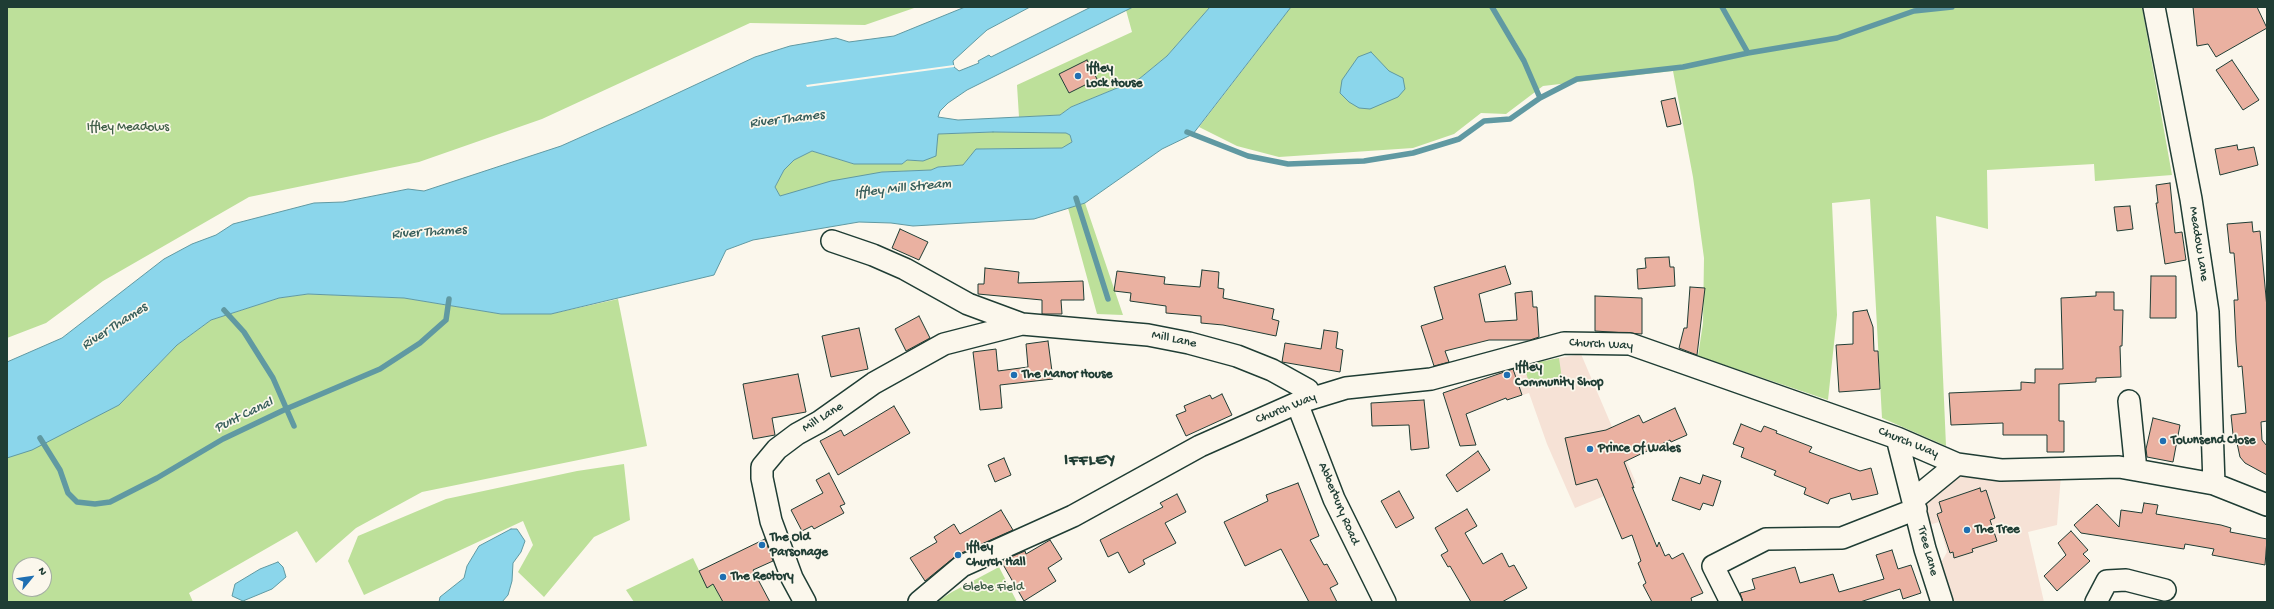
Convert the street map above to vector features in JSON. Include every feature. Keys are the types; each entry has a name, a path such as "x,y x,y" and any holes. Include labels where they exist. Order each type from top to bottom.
{"street":[{"name":"Meadow Lane","path":"2154,7 2191,199 2208,312 2214,484"},
{"name":"Mill Lane","path":"832,241 873,255 905,269 968,304 1022,324 1148,335 1189,343 1237,356 1272,370 1308,390 1304,401"},
{"name":"Mill Lane","path":"805,602 792,578 771,521 762,478 762,467 768,458 797,434 819,422 874,383 930,351 944,344 1022,324"},
{"name":"Church Way","path":"919,602 962,566 1073,516 1200,446 1304,401 1346,388 1431,379 1564,342 1630,344 1897,438 1957,464 2001,470 2119,467 2214,484 2267,505"},
{"name":"Abberbury Road","path":"1304,401 1334,499 1385,602"},
{"path":"2129,401 2136,470"},
{"name":"Tree Lane","path":"1897,438 1915,504 1925,549 1942,602"},
{"path":"1731,602 1713,566 1766,539 1842,538 1915,504 1957,464"},
{"path":"2096,602 2107,581 2126,580 2165,590"}],"shaded area":[{"path":"1581,354 1636,483 1575,508 1547,444 1529,393 1507,400 1496,373 1512,367"},
{"path":"1960,475 2061,475 2057,525 2028,532 2044,602 1949,602 1932,565 1942,561 1947,552 1939,522 1929,525 1925,523 1925,502"}],"green space":[{"name":"Iffley Meadows","path":"7,7 917,7 865,25 750,23 542,119 419,162 249,197 103,281 46,323 7,338"},
{"path":"1133,7 1210,7 1167,56 1139,79 1071,107 1060,115 1019,117 1017,85 1132,32 1126,10","holes":["1087,60 1097,79 1069,93 1059,74"]},
{"path":"1291,7 1493,7 1519,47 1494,7 2142,7 2172,175 2095,181 2094,164 1987,170 1988,229 1936,216 1946,446 1882,418 1870,199 1832,203 1837,315 1828,400 1698,356 1703,323 1704,258 1693,177 1673,71 1543,86 1506,114 1481,113 1454,134 1413,148 1279,157 1237,146 1199,127"},
{"path":"993,132 1066,133 1070,135 1072,143 1062,148 977,149 963,165 938,167 931,170 882,172 780,196 775,187 784,170 794,160 812,151 854,164 902,164 907,160 923,161 938,134"},
{"path":"1085,203 1123,315 1097,314 1068,208"},
{"path":"308,294 404,298 501,314 551,314 618,299 647,446 422,492 356,528 316,563 297,531 189,593 193,602 7,602 7,458 119,405 177,345 211,320 279,298"},
{"path":"1559,358 1562,379 1530,387 1524,365"},
{"path":"624,464 630,520 594,537 544,597 518,572 533,545 523,521 364,595 348,561 358,536 446,499 577,471"},
{"path":"693,558 707,587 713,584 721,599 734,593 757,602 634,602 626,590"},
{"name":"Glebe Field","path":"999,567 1017,602 936,602 952,592"}],"water":[{"path":"965,7 1030,7 987,30 977,39 953,61 954,67 959,71 979,63 978,61 989,55 991,57 1091,7 1133,7 967,90 948,103 940,111 938,117 958,120 1060,115 1071,107 1139,79 1167,56 1210,7 1291,7 1193,134 1162,149 1085,203 1034,219 913,226 891,223 859,222 753,240 726,250 714,275 551,314 501,314 404,298 308,294 279,298 211,320 177,345 119,405 32,450 7,458 7,362 62,338 164,259 192,244 216,235 233,224 314,203 343,202 408,189 424,191 561,146 755,57 790,46 836,38 849,42 894,36","holes":["993,132 1066,133 1070,135 1072,142 1062,148 976,149 963,165 938,167 931,170 882,172 831,181 780,196 775,187 784,170 794,160 812,151 854,164 902,164 907,160 923,161 936,156 938,134"]},
{"path":"1371,52 1389,71 1403,78 1405,89 1398,97 1370,109 1359,108 1349,102 1340,93 1342,80 1358,57"},
{"path":"511,529 517,529 525,541 521,552 513,563 512,581 508,595 502,602 439,602 440,597 464,578 467,566 479,546"},
{"path":"278,562 283,567 286,577 272,589 243,601 232,596 235,584 260,569"}],"pier":[{"path":"954,65 954,67 807,87 806,85"}],"building":[{"path":"2193,7 2257,7 2267,28 2216,57 2208,44 2197,46"},
{"name":"Iffley Lock House","path":"1087,60 1097,79 1069,93 1059,74"},
{"path":"2232,60 2259,100 2243,110 2216,70"},
{"path":"1675,98 1681,124 1667,127 1661,101"},
{"path":"2237,145 2238,150 2254,147 2258,165 2220,175 2215,149"},
{"path":"2170,183 2175,233 2182,232 2186,260 2165,264 2156,203 2158,203 2156,185"},
{"path":"2130,206 2133,229 2117,231 2114,207"},
{"path":"2252,222 2253,232 2260,231 2267,308 2267,421 2261,422 2262,440 2267,446 2267,475 2245,463 2240,457 2237,443 2234,444 2231,415 2246,413 2242,366 2238,367 2236,342 2234,300 2238,300 2234,253 2230,253 2227,224"},
{"path":"900,229 928,242 919,260 892,248"},
{"path":"1669,257 1670,267 1674,267 1675,286 1638,289 1637,269 1646,268 1645,258"},
{"path":"1505,266 1511,284 1479,294 1485,322 1517,320 1515,293 1532,291 1533,307 1537,307 1539,337 1530,340 1489,340 1445,351 1449,362 1434,366 1421,326 1443,319 1434,287"},
{"path":"985,268 1019,272 1018,283 1083,281 1084,300 1061,300 1062,314 1042,314 1042,300 978,294 978,284 984,284"},
{"path":"1202,270 1219,272 1218,288 1224,289 1223,298 1274,309 1272,319 1279,321 1276,336 1223,325 1201,323 1201,316 1166,313 1166,306 1130,301 1131,293 1114,291 1117,271 1165,277 1164,284 1200,287"},
{"path":"2151,276 2176,276 2176,318 2150,318"},
{"path":"1690,287 1705,288 1697,355 1679,348 1684,328 1687,328"},
{"path":"2096,292 2114,292 2114,310 2123,310 2122,346 2120,346 2121,377 2096,378 2096,382 2059,384 2059,421 2064,421 2064,452 2047,452 2047,435 2003,435 2003,423 1951,425 1949,393 2021,390 2021,382 2035,383 2035,369 2063,369 2061,298 2096,296"},
{"path":"1595,296 1642,298 1642,334 1595,331"},
{"path":"1867,310 1873,327 1874,351 1878,351 1880,389 1839,392 1836,345 1853,344 1853,312"},
{"path":"919,316 930,338 906,351 895,329"},
{"path":"859,328 868,369 831,377 822,336"},
{"path":"1324,330 1338,332 1336,348 1343,350 1340,372 1282,362 1285,343 1321,349"},
{"name":"The Manor House","path":"1048,341 1053,379 1000,385 1002,408 980,410 973,352 996,349 998,371 1028,367 1026,344"},
{"path":"1513,369 1522,395 1507,400 1506,398 1466,414 1476,445 1460,446 1443,393"},
{"path":"798,374 806,412 772,418 775,435 753,439 743,384"},
{"path":"1222,394 1232,415 1186,436 1176,415 1186,411 1184,406 1210,395 1212,399"},
{"path":"1424,400 1429,448 1411,450 1409,425 1372,426 1371,403"},
{"path":"894,406 910,433 838,475 820,441 841,430 844,436"},
{"path":"1675,408 1687,435 1671,442 1670,440 1624,462 1634,488 1632,487 1657,547 1659,542 1665,556 1669,554 1672,559 1683,553 1703,593 1691,598 1692,602 1652,602 1643,585 1646,583 1638,563 1641,561 1632,535 1622,539 1597,479 1576,485 1565,438 1606,430 1639,415 1643,423"},
{"name":"Townsend Close","path":"2153,418 2180,425 2173,462 2147,457 2146,449"},
{"path":"1741,424 1761,432 1764,426 1777,431 1776,433 1812,447 1809,452 1860,471 1871,468 1878,494 1852,500 1850,493 1830,499 1828,504 1804,494 1806,488 1774,475 1776,471 1741,457 1744,448 1733,444"},
{"path":"1478,451 1490,470 1457,492 1446,475"},
{"path":"1004,458 1011,475 995,482 988,465"},
{"path":"829,473 845,504 840,506 844,513 814,529 812,526 802,531 791,510 823,493 816,480"},
{"path":"1703,475 1721,481 1713,506 1703,503 1700,510 1672,500 1680,477 1700,484"},
{"path":"1298,483 1319,536 1310,540 1324,565 1327,564 1338,584 1330,588 1337,602 1309,602 1281,549 1245,566 1224,522 1268,501 1266,495"},
{"name":"The Tree","path":"1980,488 1981,492 1986,490 1995,518 1990,520 1997,541 1972,549 1973,552 1954,558 1953,552 1950,553 1937,514 1942,512 1939,502"},
{"path":"1399,491 1414,518 1396,528 1381,501"},
{"path":"1177,494 1186,512 1165,523 1176,543 1143,560 1145,564 1129,573 1118,552 1108,557 1100,540 1163,507 1160,503"},
{"path":"2144,503 2158,505 2156,514 2221,525 2231,528 2230,532 2267,539 2265,565 2212,555 2214,549 2185,544 2184,549 2081,533 2074,525 2097,504 2119,527 2121,510 2142,513"},
{"path":"1467,509 1477,526 1465,533 1483,564 1502,553 1509,567 1514,565 1527,588 1502,602 1471,602 1450,566 1448,567 1441,555 1448,551 1435,528"},
{"path":"1001,510 1013,530 957,555 925,581 910,558 937,542 934,537 954,524 960,534"},
{"path":"2071,531 2088,550 2083,554 2090,561 2057,591 2044,576 2066,555 2058,543"},
{"path":"765,539 773,561 753,570 770,602 723,602 713,584 707,588 699,571"},
{"path":"1050,540 1062,559 1048,568 1056,581 1024,601 1001,561 1025,551 1026,554"},
{"path":"1892,550 1898,569 1911,565 1921,593 1903,599 1900,589 1860,602 1743,602 1740,593 1755,589 1752,579 1795,567 1800,583 1833,574 1839,592 1884,579 1876,555"}],"waterway":[{"path":"1492,7 1524,61 1540,98 1577,79 1683,67 1748,53"},
{"path":"1722,7 1748,53 1837,38 1914,11 1952,7"},
{"path":"1187,132 1248,156 1288,164 1364,161 1413,153 1459,139 1484,121 1510,119 1540,98"},
{"path":"1076,198 1108,299"},
{"name":"Punt Canal","path":"40,438 60,470 68,493 77,502 95,504 110,502 157,478 223,439 286,409 380,369 420,343 446,320 449,299"},
{"path":"224,310 244,332 273,378 294,426"}],"place":[{"name":"Iffley Lock House","path":"1078,76"},
{"name":"The Manor House","path":"1014,375"},
{"name":"Iffley Community Shop","path":"1507,375"},
{"name":"Townsend Close","path":"2163,441"},
{"name":"Prince Of Wales","path":"1590,449"},
{"name":"The Tree","path":"1967,530"},
{"name":"The Old Parsonage","path":"762,545"},
{"name":"Iffley Church Hall","path":"958,555"},
{"name":"The Rectory","path":"723,577"}],"district":[{"name":"IFFLEY","path":"1090,461"}],"water label":[{"name":"River Thames","path":"787,120"},
{"name":"Iffley Mill Stream","path":"903,189"},
{"name":"River Thames","path":"429,233"},
{"name":"River Thames","path":"115,327"}]}
